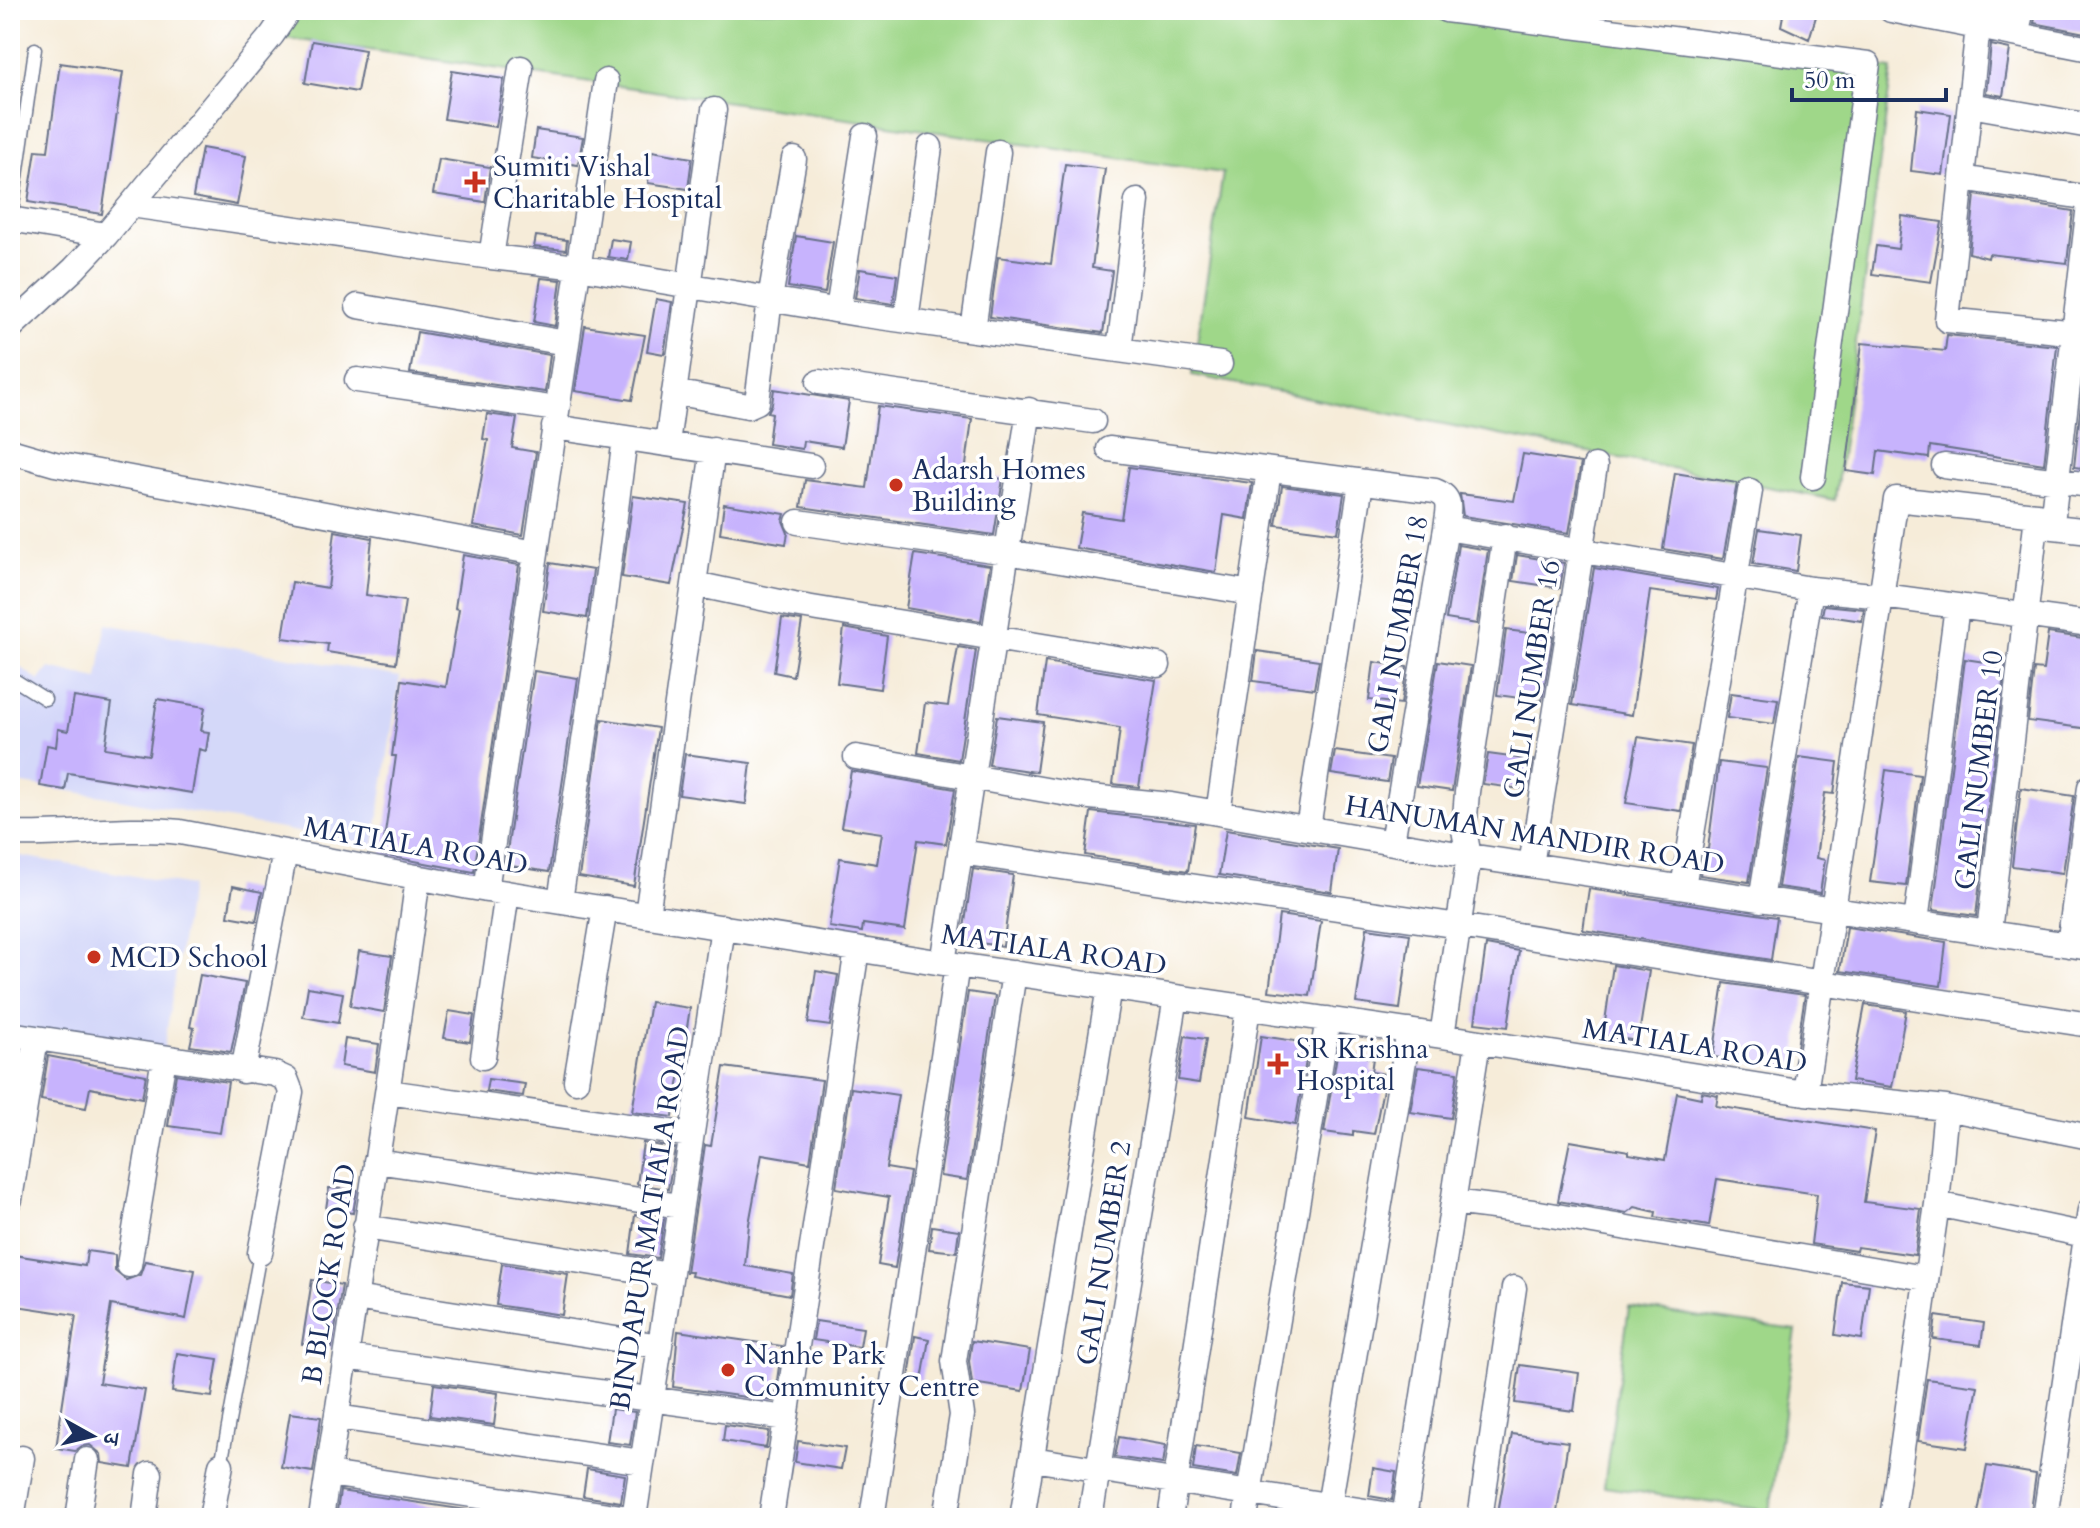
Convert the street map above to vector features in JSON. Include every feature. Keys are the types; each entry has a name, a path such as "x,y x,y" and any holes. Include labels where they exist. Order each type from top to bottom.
{"street":[{"path":"10,328 106,235 272,35 289,10"},
{"path":"1446,10 1868,64 1813,477"},
{"path":"1891,10 1940,14 1978,26 2019,22 2090,49"},
{"path":"1978,26 1947,320 2082,333"},
{"path":"491,257 521,68"},
{"path":"483,1057 497,891 536,553 606,81"},
{"path":"1970,105 2090,126"},
{"path":"667,443 714,110"},
{"path":"838,310 865,136"},
{"path":"906,320 930,147"},
{"path":"973,330 998,152"},
{"path":"674,392 748,406 757,402 770,299 794,159"},
{"path":"1962,178 2090,197 2082,333 2053,514 2036,520"},
{"path":"1119,350 1137,201"},
{"path":"131,205 578,267 838,310 1220,364"},
{"path":"10,219 106,235"},
{"path":"358,306 566,343"},
{"path":"357,380 556,418 625,438 811,466"},
{"path":"819,382 1093,421"},
{"path":"872,1518 950,964 960,852 1029,410"},
{"path":"560,901 601,627 625,438"},
{"path":"1109,449 1361,483 1308,828"},
{"path":"647,915 713,450"},
{"path":"10,451 55,464 536,553"},
{"name":"GALI NUMBER 16","path":"1531,865 1595,466"},
{"path":"1944,466 2090,485"},
{"path":"1218,813 1269,470"},
{"name":"GALI NUMBER 18","path":"1361,483 1435,491 1447,498 1449,503 1392,842"},
{"path":"1683,887 1750,491"},
{"path":"1805,1093 1897,498 2090,531"},
{"name":"GALI NUMBER 10","path":"1989,932 2036,520"},
{"path":"798,522 1007,552 1251,593"},
{"path":"1446,528 1811,589 2090,624"},
{"path":"1442,1036 1469,856 1464,819 1505,536"},
{"path":"695,584 794,605 1158,665"},
{"path":"1761,900 1811,589"},
{"path":"1916,922 1957,606"},
{"name":"HANUMAN MANDIR ROAD","path":"856,757 1080,796 1218,813 1469,856 2079,946"},
{"path":"2079,946 2090,787"},
{"name":"MATIALA ROAD","path":"10,834 161,830 497,891 950,964 1805,1093 1946,1108 2090,1137"},
{"path":"243,1071 285,852"},
{"path":"960,852 2090,1025"},
{"name":"B BLOCK ROAD","path":"321,1518 397,1039 418,877"},
{"path":"576,1081 605,908"},
{"name":"BINDAPUR MATIALA ROAD","path":"632,1518 723,927"},
{"path":"771,1518 857,949"},
{"path":"946,1518 961,1406 954,1361 1014,973"},
{"path":"1022,1518 1109,987"},
{"name":"GALI NUMBER 2","path":"1090,1518 1176,997"},
{"path":"1170,1518 1248,1008"},
{"path":"1245,1518 1328,1019"},
{"path":"1328,1512 1409,1031"},
{"path":"10,1034 275,1074 286,1079 290,1086 260,1253"},
{"path":"10,1199 36,1038"},
{"path":"1404,1518 1478,1042"},
{"path":"129,1265 164,1058"},
{"path":"388,1092 691,1135"},
{"path":"1892,1518 1937,1204 1946,1108"},
{"path":"376,1161 680,1206"},
{"path":"1453,1202 1533,1212 1925,1278"},
{"path":"1937,1204 2088,1236"},
{"path":"2045,1518 2090,1210"},
{"path":"365,1227 670,1275"},
{"path":"1480,1518 1514,1288"},
{"path":"355,1298 660,1346"},
{"path":"346,1357 786,1418"},
{"path":"337,1417 642,1462"},
{"path":"12,1518 22,1458"},
{"path":"1032,1459 1249,1493 1328,1512 1410,1518"},
{"path":"78,1518 87,1460"},
{"path":"211,1518 221,1465"},
{"path":"144,1518 150,1474"},
{"path":"328,1474 632,1518"}],"lane":[{"path":"10,219 35,49"},
{"path":"10,677 45,699"},
{"path":"221,1465 260,1253"}],"shaded area":[{"path":"106,624 400,677 374,846 10,782 10,659 39,681 49,668 98,679"},
{"name":"MCD School","path":"10,854 190,886 163,1053 10,1028"}],"green space":[{"path":"296,10 1421,10 1892,69 1835,500 1192,375 1223,173 278,37"},
{"path":"1629,1307 1796,1330 1770,1511 1604,1487"}],"building":[{"path":"1784,10 1818,10 1809,39 1781,26"},
{"path":"2037,10 2090,10 2090,34 2034,23"},
{"path":"312,41 365,50 357,92 305,83"},
{"path":"1991,45 2010,49 2003,96 1986,93"},
{"path":"60,63 123,72 102,214 28,202 36,150 48,151"},
{"path":"452,71 504,79 496,127 444,119"},
{"path":"1917,109 1951,114 1943,175 1911,171"},
{"path":"536,130 583,137 578,165 532,158"},
{"path":"202,148 246,156 237,205 193,197"},
{"path":"652,151 692,158 688,189 648,183"},
{"path":"439,159 490,167 485,202 433,194"},
{"path":"1065,164 1105,169 1092,268 1112,271 1103,333 990,317 998,257 1051,264"},
{"path":"1975,195 2073,211 2067,263 1989,254 1988,258 1969,253"},
{"path":"1902,216 1942,222 1931,282 1872,274 1876,246 1898,249"},
{"path":"536,236 567,240 566,250 534,247"},
{"path":"796,236 833,242 825,293 788,287"},
{"path":"611,239 631,242 628,260 608,257"},
{"path":"860,269 897,275 893,304 855,298"},
{"path":"541,278 561,280 555,326 534,322"},
{"path":"656,299 672,302 664,354 647,351"},
{"path":"585,326 645,335 632,400 575,391"},
{"path":"417,332 550,355 545,392 410,373"},
{"path":"1947,335 2057,346 2044,464 1930,446 1929,458 1878,451 1875,475 1846,471 1862,343 1945,351"},
{"path":"2090,348 2090,469 2074,467 2087,349"},
{"path":"774,389 849,401 842,447 803,441 802,449 768,444 772,413 768,412"},
{"path":"878,406 972,419 965,473 1003,479 994,535 801,507 805,480 867,488"},
{"path":"487,414 517,418 512,448 536,452 523,535 473,526 488,440 483,439"},
{"path":"1523,454 1581,463 1569,533 1463,516 1460,494 1514,501"},
{"path":"1129,467 1252,483 1247,519 1224,515 1216,572 1076,548 1082,513 1121,519"},
{"path":"1675,473 1737,483 1723,559 1663,549"},
{"path":"1282,486 1344,494 1338,533 1276,525"},
{"path":"633,496 688,504 671,585 622,577"},
{"path":"724,504 785,514 786,544 720,533"},
{"path":"1759,529 1801,535 1796,571 1753,564"},
{"path":"335,531 372,538 366,595 405,601 396,663 327,652 328,644 283,638 292,582 328,588"},
{"path":"1458,545 1488,550 1477,624 1446,619"},
{"path":"915,554 990,565 981,621 906,608"},
{"path":"463,555 519,565 474,872 382,855 396,756 392,756 402,680 446,687 459,609 455,608"},
{"path":"1517,555 1564,563 1560,588 1513,581"},
{"path":"550,563 593,570 587,618 543,611"},
{"path":"1594,568 1718,589 1716,600 1650,591 1632,715 1572,705"},
{"path":"1824,605 1864,609 1862,621 1822,615"},
{"path":"782,618 802,621 793,676 774,672"},
{"path":"844,628 887,636 880,689 837,683"},
{"path":"1506,630 1553,636 1542,701 1497,695"},
{"path":"2048,633 2090,639 2090,729 2028,721 2034,669 2043,670"},
{"path":"958,647 976,650 959,760 918,753 925,703 948,706"},
{"path":"1257,651 1319,660 1314,689 1253,681"},
{"path":"1965,659 2005,665 1976,916 1933,910"},
{"path":"1438,661 1471,666 1452,791 1417,786"},
{"path":"1045,662 1156,680 1139,787 1113,784 1120,728 1038,715"},
{"path":"1374,662 1407,667 1401,704 1369,700"},
{"path":"534,671 578,678 549,872 505,865"},
{"path":"1731,693 1778,699 1774,724 1727,718"},
{"path":"74,697 112,703 105,748 149,755 157,699 205,707 201,731 209,732 206,751 199,749 192,793 68,773 65,790 40,786 47,745 56,747 58,729 68,731"},
{"path":"997,716 1043,722 1036,772 989,765"},
{"path":"602,719 658,728 634,886 579,877"},
{"path":"1638,737 1692,745 1681,811 1626,803"},
{"path":"1335,751 1391,759 1387,782 1331,774"},
{"path":"685,754 751,763 746,804 679,795"},
{"path":"1488,754 1533,760 1528,790 1483,784"},
{"path":"1799,757 1838,762 1834,794 1825,793 1816,858 1825,860 1820,893 1778,887"},
{"path":"1719,762 1767,768 1749,882 1700,875 1705,849 1708,849"},
{"path":"1886,770 1920,775 1906,886 1870,882"},
{"path":"851,771 955,789 946,844 918,840 905,930 863,924 862,932 829,927 840,858 877,864 882,833 841,827"},
{"path":"2021,788 2074,796 2063,873 2012,866"},
{"path":"1091,812 1195,824 1188,871 1085,855"},
{"path":"1226,830 1338,849 1332,892 1219,875"},
{"path":"973,869 1013,875 1003,946 962,941"},
{"path":"233,886 262,892 256,921 228,916"},
{"path":"1589,889 1777,917 1771,960 1583,930"},
{"path":"1279,915 1321,921 1310,996 1269,991"},
{"path":"1847,927 1946,942 1941,986 1840,971"},
{"path":"1367,928 1410,934 1400,1009 1356,1003"},
{"path":"1486,945 1519,951 1508,1027 1475,1023"},
{"path":"359,951 392,956 384,1012 350,1006"},
{"path":"1613,965 1649,971 1638,1041 1603,1036"},
{"path":"816,971 838,975 830,1026 808,1023"},
{"path":"200,975 245,983 231,1052 190,1046 194,1028 190,1027"},
{"path":"1724,983 1805,995 1794,1067 1713,1057"},
{"path":"308,987 343,993 338,1023 303,1017"},
{"path":"968,992 995,996 967,1180 940,1176"},
{"path":"650,1002 690,1008 673,1117 632,1112"},
{"path":"1865,1005 1906,1011 1892,1087 1851,1081"},
{"path":"449,1011 474,1015 470,1042 444,1038"},
{"path":"1185,1036 1206,1039 1199,1083 1178,1080"},
{"path":"1261,1036 1309,1043 1295,1125 1249,1117"},
{"path":"345,1039 379,1044 375,1072 341,1066"},
{"path":"1339,1043 1344,1044 1342,1053 1373,1058 1371,1072 1386,1074 1374,1134 1353,1131 1353,1136 1324,1132"},
{"path":"48,1056 146,1075 142,1098 90,1088 86,1108 41,1100"},
{"path":"724,1067 822,1080 810,1162 762,1154 749,1224 745,1266 793,1274 790,1295 691,1276 692,1272 686,1272 705,1145 711,1146"},
{"path":"1418,1067 1458,1072 1451,1118 1410,1112"},
{"path":"176,1074 228,1082 220,1133 168,1126"},
{"path":"488,1079 525,1084 523,1096 486,1091"},
{"path":"851,1088 898,1095 886,1168 910,1172 895,1268 878,1265 889,1197 836,1188"},
{"path":"1702,1092 1718,1095 1716,1106 1875,1131 1864,1202 1921,1209 1915,1255 1811,1244 1817,1194 1717,1179 1709,1226 1655,1217 1656,1212 1635,1207 1627,1213 1558,1201 1570,1141 1665,1160 1677,1093 1701,1098"},
{"path":"643,1143 675,1148 668,1189 637,1184"},
{"path":"329,1188 357,1190 353,1213 326,1209"},
{"path":"635,1215 664,1219 658,1258 630,1254"},
{"path":"932,1226 959,1230 956,1252 929,1249"},
{"path":"87,1251 115,1255 115,1271 126,1280 140,1275 145,1261 195,1270 186,1319 111,1305 99,1383 145,1390 132,1468 102,1463 101,1454 90,1445 75,1451 56,1448 76,1315 10,1305 14,1255 85,1266"},
{"path":"502,1264 568,1274 562,1315 496,1305"},
{"path":"312,1280 342,1285 332,1348 302,1344"},
{"path":"1842,1282 1869,1285 1862,1339 1835,1335"},
{"path":"1936,1316 1984,1323 1981,1345 1933,1339"},
{"path":"816,1321 863,1328 860,1347 813,1340"},
{"name":"Nanhe Park Community Centre","path":"678,1331 782,1346 774,1401 673,1387"},
{"path":"915,1336 929,1339 922,1380 909,1378"},
{"path":"972,1341 1030,1350 1023,1391 972,1383 969,1361"},
{"path":"177,1353 218,1359 212,1397 172,1392"},
{"path":"1520,1365 1579,1373 1574,1411 1515,1403"},
{"path":"1927,1379 1978,1386 1967,1448 1918,1441"},
{"path":"434,1384 498,1393 494,1425 430,1416"},
{"path":"612,1409 635,1412 630,1445 607,1442"},
{"path":"290,1413 321,1417 313,1472 281,1467"},
{"path":"725,1425 769,1431 766,1448 723,1441"},
{"path":"1512,1434 1568,1442 1556,1518 1497,1518"},
{"path":"1119,1437 1166,1445 1163,1464 1115,1457"},
{"path":"798,1441 845,1448 841,1469 795,1462"},
{"path":"1196,1446 1241,1453 1237,1476 1193,1469"},
{"path":"1987,1466 2036,1474 2030,1518 1977,1518"},
{"path":"1373,1468 1396,1472 1392,1500 1369,1496"},
{"path":"587,1469 625,1475 621,1502 583,1496"},
{"path":"340,1491 467,1510 466,1518 336,1518"}],"place":[{"name":"Sumiti Vishal Charitable Hospital","path":"475,182"},
{"name":"Adarsh Homes Building","path":"896,485"},
{"name":"MCD School","path":"94,957"},
{"name":"SR Krishna Hospital","path":"1278,1064"},
{"name":"Nanhe Park Community Centre","path":"728,1370"}]}
